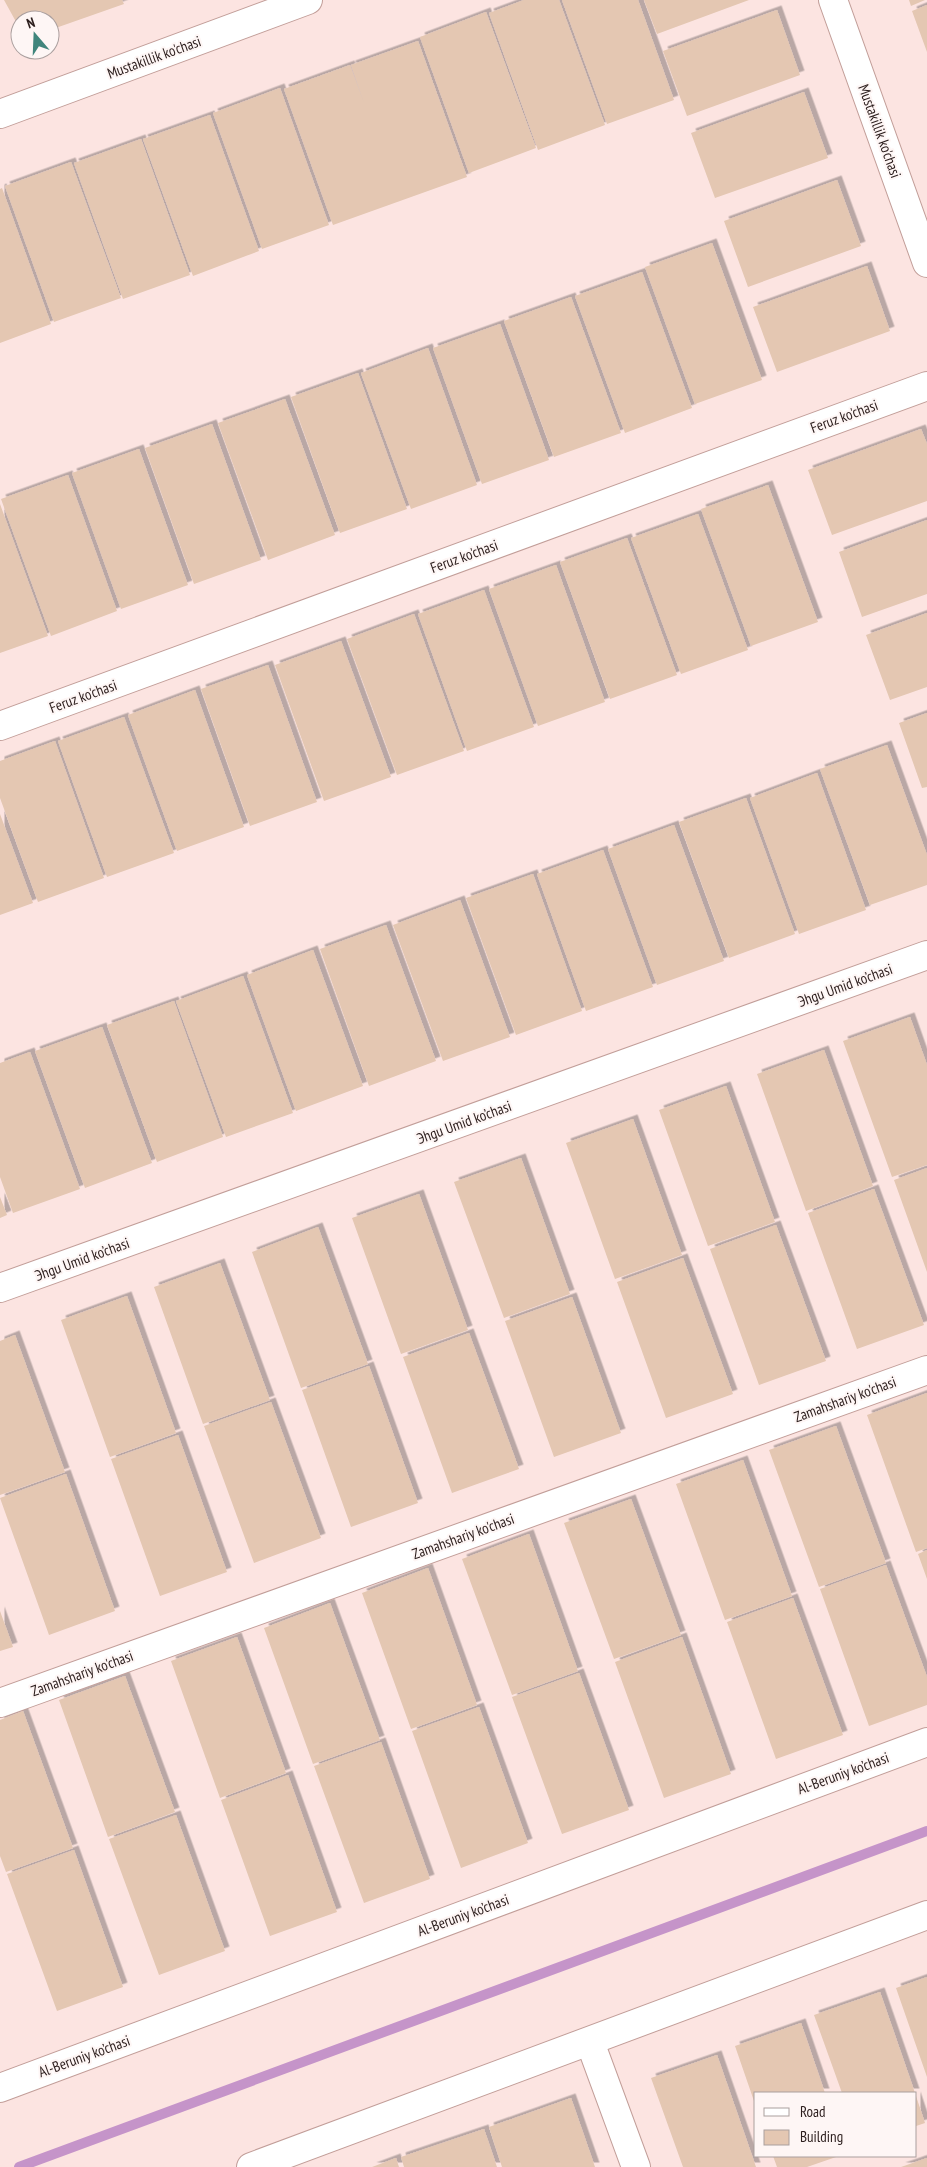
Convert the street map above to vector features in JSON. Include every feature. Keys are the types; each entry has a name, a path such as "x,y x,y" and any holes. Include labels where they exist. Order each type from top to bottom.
{"street":[{"name":"Mustakillik ko'chasi","path":"0,114 308,0"},
{"name":"Mustakillik ko'chasi","path":"834,0 927,263"},
{"name":"Feruz ko'chasi","path":"0,726 927,386"},
{"name":"Эhgu Umid ko’chasi","path":"0,1288 927,955"},
{"name":"Zamahshariy ko'chasi","path":"0,1703 927,1370"},
{"name":"Al-Beruniy ko’chasi","path":"0,2087 927,1742"},
{"path":"264,2165 927,1915"},
{"path":"590,2042 636,2167"}],"building":[{"path":"4,0 122,0 124,4 60,26 60,10 10,11"},
{"path":"524,0 559,0 605,125 538,150 489,13"},
{"path":"562,0 638,0 674,100 607,124"},
{"path":"644,0 749,0 657,34"},
{"path":"909,0 925,0 911,6"},
{"path":"927,5 927,52 912,11"},
{"path":"777,10 800,75 687,116 663,51"},
{"path":"486,12 536,148 469,173 420,37"},
{"path":"418,41 467,177 333,225 284,89 350,65 364,103 351,65"},
{"path":"280,88 329,225 262,249 213,113"},
{"path":"804,92 828,158 715,198 691,133"},
{"path":"210,115 259,251 193,276 143,139"},
{"path":"141,139 190,275 123,299 74,163"},
{"path":"71,162 121,298 54,322 5,186"},
{"path":"837,180 861,246 748,287 724,221"},
{"path":"2,188 51,324 0,343 0,189"},
{"path":"712,243 762,380 695,404 645,267"},
{"path":"867,266 890,331 777,372 753,307"},
{"path":"642,272 692,408 625,433 575,296"},
{"path":"571,297 621,433 554,457 504,321"},
{"path":"500,324 549,460 482,484 433,348"},
{"path":"428,348 477,485 411,509 361,373"},
{"path":"358,373 407,509 340,533 291,397"},
{"path":"285,399 335,535 268,560 218,423"},
{"path":"212,424 261,560 194,584 145,448"},
{"path":"921,429 927,444 927,501 832,535 808,470"},
{"path":"139,449 188,585 121,609 72,473"},
{"path":"68,475 117,611 51,636 1,499"},
{"path":"768,485 818,622 751,646 701,509"},
{"path":"0,504 48,636 0,653"},
{"path":"698,514 748,650 681,674 631,538"},
{"path":"927,520 927,594 862,617 839,552"},
{"path":"627,538 677,675 610,699 560,562"},
{"path":"556,565 605,702 538,726 489,589"},
{"path":"484,590 534,727 467,751 418,614"},
{"path":"927,613 927,687 890,700 866,635"},
{"path":"414,614 464,751 397,775 347,639"},
{"path":"341,641 391,777 324,801 275,665"},
{"path":"268,665 317,802 250,826 201,689"},
{"path":"195,690 244,827 177,851 128,715"},
{"path":"927,713 927,787 922,788 899,723"},
{"path":"124,717 174,853 107,877 58,741"},
{"path":"55,741 104,878 38,902 0,798 0,761"},
{"path":"887,745 927,855 927,885 870,905 820,769"},
{"path":"817,773 866,910 799,934 750,798"},
{"path":"746,798 795,934 729,958 679,822"},
{"path":"0,814 33,903 0,915"},
{"path":"674,825 724,961 657,985 608,849"},
{"path":"603,850 653,987 586,1011 537,874"},
{"path":"533,874 582,1011 516,1035 466,898"},
{"path":"460,900 510,1037 443,1061 393,925"},
{"path":"386,925 436,1061 369,1086 320,949"},
{"path":"313,950 363,1086 296,1111 247,975"},
{"path":"243,976 293,1113 226,1137 176,1001"},
{"path":"174,1001 223,1137 157,1162 107,1025"},
{"path":"910,1017 927,1065 927,1165 892,1177 843,1041"},
{"path":"102,1027 152,1163 85,1188 35,1051"},
{"path":"824,1050 873,1186 806,1211 757,1074"},
{"path":"30,1052 80,1189 13,1213 0,1177 0,1063"},
{"path":"726,1086 775,1222 708,1246 659,1110"},
{"path":"633,1119 682,1255 615,1279 566,1143"},
{"path":"521,1158 570,1294 504,1318 454,1182"},
{"path":"927,1168 927,1272 894,1180"},
{"path":"874,1189 924,1325 857,1349 808,1213"},
{"path":"419,1194 468,1330 401,1354 352,1218"},
{"path":"0,1197 7,1215 0,1218"},
{"path":"776,1225 826,1361 759,1385 710,1249"},
{"path":"318,1227 368,1364 301,1388 252,1252"},
{"path":"683,1258 733,1394 666,1418 617,1282"},
{"path":"220,1263 270,1400 203,1424 154,1287"},
{"path":"127,1296 176,1433 110,1457 61,1320"},
{"path":"572,1297 621,1433 554,1457 505,1321"},
{"path":"469,1333 519,1469 452,1493 403,1357"},
{"path":"15,1335 65,1472 0,1495 0,1341"},
{"path":"369,1366 418,1503 351,1527 302,1390"},
{"path":"927,1393 927,1548 916,1552 867,1415"},
{"path":"271,1402 321,1538 254,1563 204,1426"},
{"path":"836,1426 886,1563 819,1587 769,1450"},
{"path":"178,1435 227,1572 160,1596 111,1459"},
{"path":"743,1460 792,1596 725,1620 676,1484"},
{"path":"66,1474 115,1611 49,1635 0,1498"},
{"path":"631,1499 681,1635 614,1659 564,1523"},
{"path":"529,1534 578,1671 512,1695 462,1559"},
{"path":"927,1550 927,1579 918,1554"},
{"path":"886,1565 927,1677 927,1705 869,1726 820,1589"},
{"path":"428,1568 477,1705 411,1729 362,1593"},
{"path":"793,1598 843,1735 776,1759 727,1622"},
{"path":"330,1603 380,1740 313,1764 264,1628"},
{"path":"0,1611 13,1647 0,1651"},
{"path":"237,1637 286,1773 220,1798 171,1661"},
{"path":"682,1637 731,1774 664,1798 615,1662"},
{"path":"579,1673 629,1810 562,1834 512,1697"},
{"path":"125,1676 175,1812 108,1837 59,1700"},
{"path":"479,1707 528,1843 461,1868 412,1731"},
{"path":"23,1711 73,1848 6,1872 0,1856 0,1720"},
{"path":"381,1742 430,1879 364,1903 314,1766"},
{"path":"288,1775 337,1912 270,1936 221,1800"},
{"path":"176,1815 225,1951 159,1975 109,1839"},
{"path":"74,1850 123,1987 57,2011 7,1874"},
{"path":"927,1977 927,2077 896,1988"},
{"path":"880,1992 915,2092 842,2092 814,2015"},
{"path":"801,2023 825,2092 754,2092 754,2101 735,2046"},
{"path":"717,2055 756,2167 683,2167 651,2078"},
{"path":"571,2098 595,2167 502,2167 489,2127"},
{"path":"917,2099 925,2123 917,2126"},
{"path":"484,2129 497,2167 404,2167 401,2157"},
{"path":"773,2157 836,2157 807,2167 777,2167"},
{"path":"396,2158 399,2167 372,2167"},
{"path":"927,2158 927,2167 901,2167"}],"waterway":[{"path":"19,2167 927,1831"}]}
